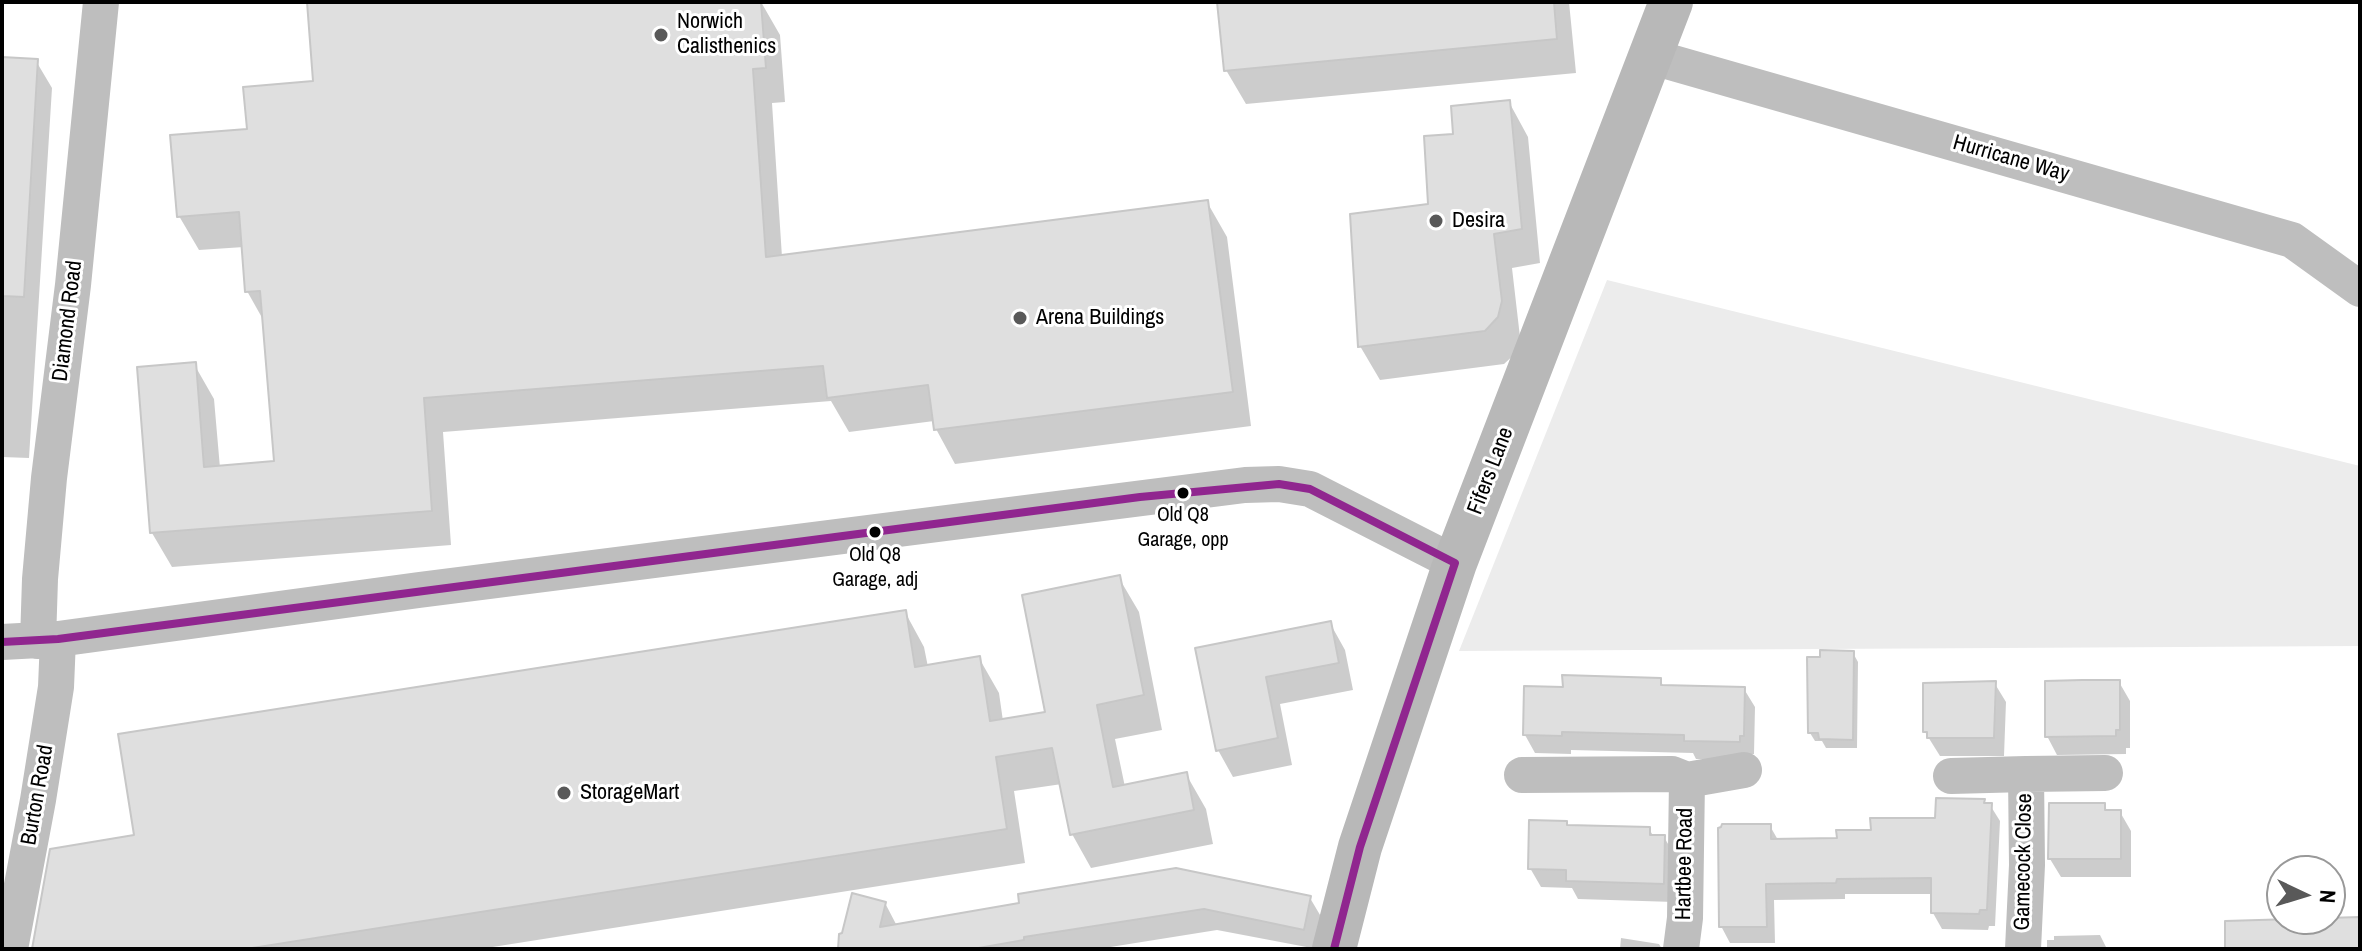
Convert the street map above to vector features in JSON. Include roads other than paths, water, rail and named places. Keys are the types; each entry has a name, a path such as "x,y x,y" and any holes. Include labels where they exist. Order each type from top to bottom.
{"street":[{"name":"Diamond Road","path":"48,640 40,579 101,2"},
{"name":"Fifers Lane","path":"1334,949 1360,847 1455,563 1671,2"},
{"name":"Hurricane Way","path":"1649,56 2292,240 2360,289"},
{"path":"2,642 48,640 1245,485 1279,484 1310,489 1455,563"},
{"name":"Burton Road","path":"10,949 56,687 48,640"},
{"name":"Hartbee Road","path":"1522,775 1672,774 1687,780 1744,770"},
{"name":"Gamecock Close","path":"1951,776 2105,773"},
{"name":"Gamecock Close","path":"2023,949 2027,865 2026,774"},
{"name":"Hartbee Road","path":"1681,949 1685,918 1687,780"}],"place":[{"name":"Norwich Calisthenics","path":"661,35"},
{"name":"Desira","path":"1436,221"},
{"name":"Arena Buildings","path":"1020,318"},
{"name":"Old Q8 Garage, opp","path":"1183,493"},
{"name":"Old Q8 Garage, adj","path":"875,532"},
{"name":"StorageMart","path":"564,793"}]}
